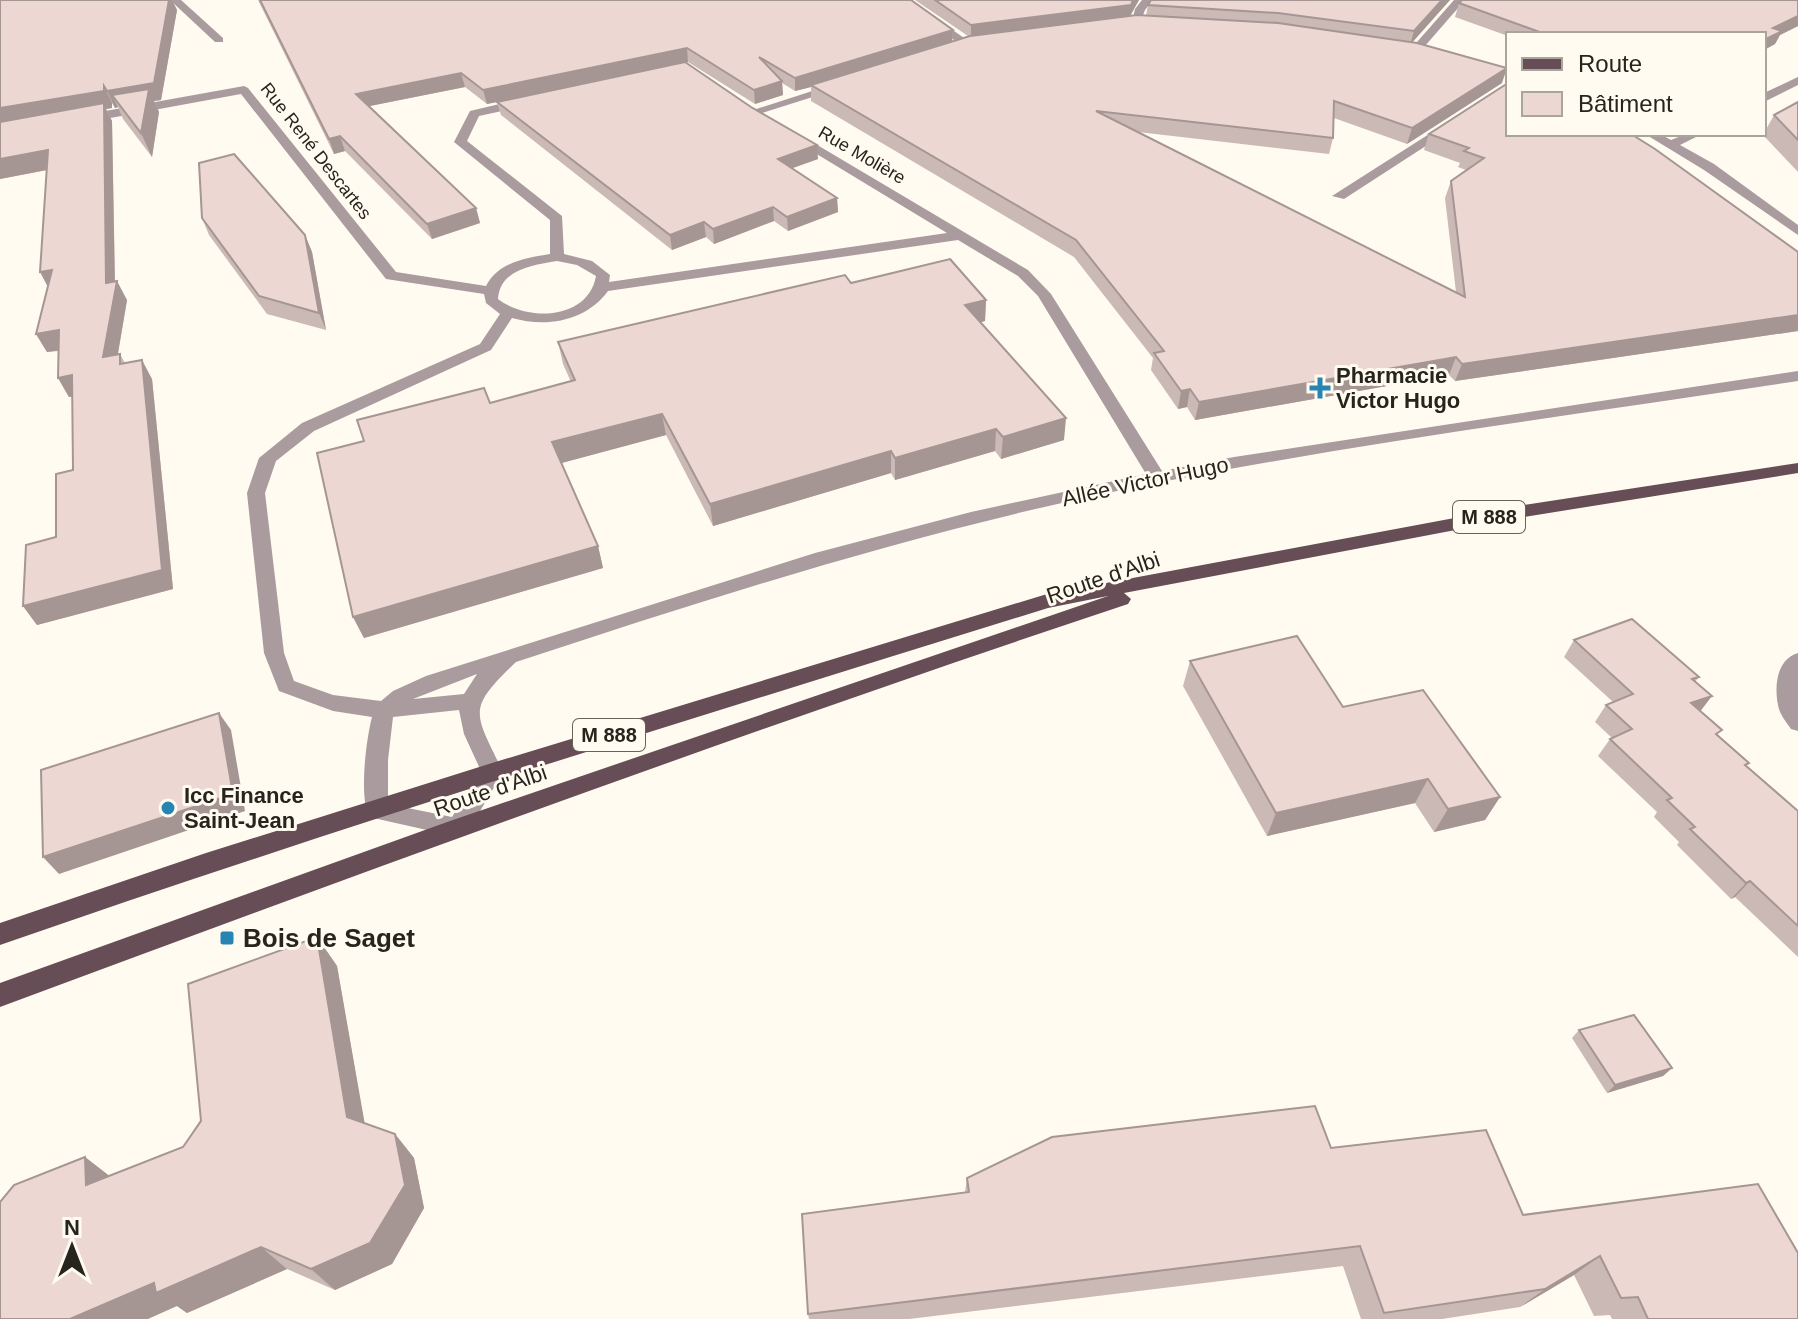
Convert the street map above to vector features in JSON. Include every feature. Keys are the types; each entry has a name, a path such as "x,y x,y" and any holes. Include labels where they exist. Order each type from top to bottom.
{"main road":[{"name":"Route d'Albi","path":"0,934 206,863 492,772 1047,601 1182,578 1294,553 1524,511 1798,468"},
{"name":"Route d'Albi","path":"0,995 458,828 934,661 1182,578"}],"street":[{"path":"175,0 219,40"},
{"path":"903,0 968,45"},
{"path":"1135,24 1140,9 1148,0"},
{"path":"1414,52 1460,0"},
{"path":"1120,26 1151,25"},
{"path":"953,50 983,43"},
{"path":"1399,50 1428,56"},
{"path":"1766,97 1798,80"},
{"path":"756,111 847,83"},
{"name":"Rue René Descartes","path":"61,123 244,90 391,276 490,291"},
{"path":"547,96 474,114 460,142 557,219 557,257"},
{"path":"742,102 772,123"},
{"path":"1339,196 1456,120"},
{"name":"Rue Molière","path":"786,131 1023,273 1044,294 1157,477"},
{"path":"1655,136 1673,144 1798,231"},
{"path":"1673,144 1691,136"},
{"path":"604,287 963,235"},
{"path":"557,257 593,266 603,275 604,287 598,297 585,307 546,318 508,313 491,300 490,291 506,271 557,257"},
{"path":"385,711 376,774 377,811 458,828 492,772 472,731 468,701 385,711 348,708 317,701 286,686 274,653 256,493 268,458 308,427 486,347 508,313"},
{"name":"Allée Victor Hugo","path":"385,711 399,698 433,681 855,548 1157,477 1234,462 1798,376"},
{"name":"Allée Victor Hugo","path":"468,701 479,682 509,657"},
{"path":"1798,660 1789,669 1788,706 1798,723"}],"building":[{"path":"0,0 169,0 154,83 107,91 104,86 104,91 0,108"},
{"path":"260,0 911,0 953,30 795,78 759,57 782,81 754,90 687,48 483,90 461,73 356,94 476,208 427,224 340,136 329,139"},
{"path":"935,0 1133,0 1131,5 971,25"},
{"path":"1151,0 1442,0 1414,31 1278,13 1148,5"},
{"path":"1462,0 1798,0 1798,16 1773,28 1782,31 1766,39 1766,32 1539,32 1459,3"},
{"path":"1137,15 1278,23 1417,43 1506,68 1412,128 1334,101 1333,138 1096,111 1465,297 1451,181 1484,158 1464,151 1469,148 1429,134 1506,84 1506,136 1634,136 1798,252 1798,315 1462,364 1456,357 1199,402 1190,389 1181,391 1154,353 1164,351 1076,240 811,85 970,36"},
{"path":"685,62 751,107 817,145 778,159 837,198 787,217 773,207 713,229 704,222 670,235 497,102"},
{"path":"149,89 141,133 112,95"},
{"path":"1798,102 1798,140 1774,115"},
{"path":"104,103 106,283 117,281 103,357 120,354 120,364 142,360 162,570 23,606 26,545 56,537 56,474 73,470 72,375 58,378 59,330 36,334 52,270 40,272 48,150 0,159 0,122"},
{"path":"234,154 305,235 319,313 259,296 202,218 199,163"},
{"path":"950,259 986,300 965,305 1066,418 1003,437 996,429 895,458 891,451 710,504 662,414 552,442 598,546 353,617 317,453 364,441 357,420 484,388 490,403 575,380 558,342 845,275 851,283"},
{"path":"1632,619 1699,677 1692,679 1712,696 1691,703 1722,730 1716,734 1749,763 1745,765 1798,811 1798,926 1750,881 1746,883 1690,829 1695,827 1667,800 1672,798 1610,739 1632,729 1606,705 1633,694 1574,640"},
{"path":"1297,636 1343,707 1423,690 1500,797 1448,809 1428,779 1276,813 1190,661"},
{"path":"219,713 233,794 43,857 41,770"},
{"path":"317,937 347,1117 395,1134 405,1185 370,1243 311,1269 261,1247 156,1293 154,1283 70,1319 0,1319 0,1202 14,1185 85,1157 86,1185 183,1147 201,1121 188,984"},
{"path":"1634,1015 1672,1068 1615,1085 1579,1030"},
{"path":"1315,1106 1331,1148 1486,1130 1523,1215 1758,1184 1798,1253 1798,1319 1648,1319 1638,1297 1621,1298 1600,1256 1545,1289 1384,1313 1360,1246 808,1314 802,1214 969,1192 967,1178 1052,1137"}],"place":[{"name":"Pharmacie Victor Hugo","path":"1320,388"},
{"name":"Icc Finance Saint-Jean","path":"168,808"},
{"name":"Bois de Saget","path":"227,938"}]}
